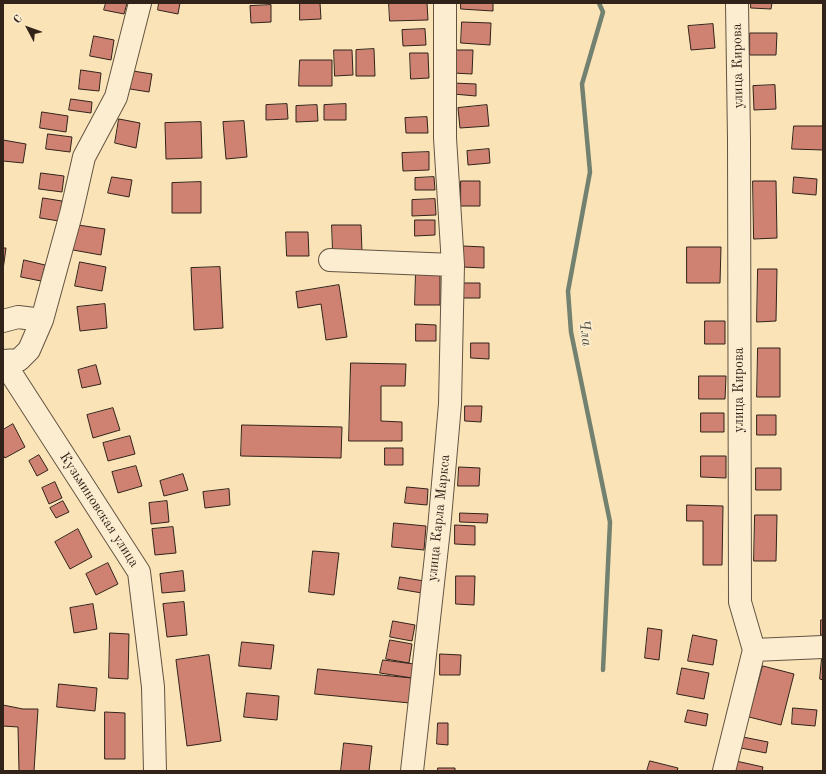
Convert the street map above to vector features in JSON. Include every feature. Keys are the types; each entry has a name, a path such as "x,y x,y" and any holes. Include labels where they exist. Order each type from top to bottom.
{"street":[{"path":"3,361 19,360 29,350 42,320 71,214 84,157 116,97 140,3"},
{"name":"улица Карла Маркса","path":"412,771 439,528 449,411 453,265 445,138 445,3"},
{"name":"улица Кирова","path":"737,3 739,140 740,602 754,650"},
{"path":"330,260 453,265"},
{"path":"3,321 18,317 42,320"},
{"name":"Кузьминовская улица","path":"3,361 139,572 153,688 155,771"},
{"path":"724,771 754,650 823,647"}],"building":[{"path":"106,3 127,3 124,14 104,10"},
{"path":"159,3 180,3 178,14 158,10"},
{"path":"300,3 320,3 321,19 300,20"},
{"path":"389,3 427,3 428,20 390,21"},
{"path":"461,3 493,3 493,11 461,9"},
{"path":"751,3 772,3 771,9 751,8"},
{"path":"271,5 271,22 251,23 250,6"},
{"path":"462,22 491,23 490,45 461,43"},
{"path":"713,24 715,48 691,50 688,26"},
{"path":"425,29 426,45 403,46 402,30"},
{"path":"750,33 777,33 776,55 750,55"},
{"path":"94,36 114,40 111,60 90,56"},
{"path":"374,49 375,76 356,76 356,50"},
{"path":"334,50 352,50 353,75 335,76"},
{"path":"455,50 473,50 472,74 453,73"},
{"path":"410,53 428,53 429,78 411,79"},
{"path":"300,60 332,60 332,86 299,86"},
{"path":"81,70 101,73 99,91 79,89"},
{"path":"133,71 152,74 149,92 130,89"},
{"path":"453,83 476,84 476,96 453,94"},
{"path":"775,85 776,109 754,110 753,86"},
{"path":"71,99 92,102 91,113 69,110"},
{"path":"287,104 288,119 266,120 266,105"},
{"path":"346,104 346,120 324,120 324,105"},
{"path":"317,105 318,121 296,122 296,106"},
{"path":"487,105 489,126 460,128 458,108"},
{"path":"42,112 68,116 66,132 40,128"},
{"path":"427,117 428,133 406,133 405,118"},
{"path":"119,119 140,123 136,148 115,143"},
{"path":"244,121 247,157 226,159 223,122"},
{"path":"201,122 202,158 166,159 165,123"},
{"path":"794,126 823,126 823,150 792,149"},
{"path":"48,134 72,137 70,152 46,149"},
{"path":"3,140 26,144 23,163 3,161"},
{"path":"489,149 490,163 468,165 467,151"},
{"path":"429,152 429,170 403,171 402,153"},
{"path":"41,173 64,176 62,192 39,189"},
{"path":"112,177 132,180 129,197 108,193"},
{"path":"434,177 435,190 415,190 415,178"},
{"path":"794,177 817,179 816,195 793,193"},
{"path":"461,181 480,181 480,206 461,206"},
{"path":"753,181 776,181 777,238 754,239"},
{"path":"201,182 201,213 172,213 172,183"},
{"path":"43,198 62,201 59,221 40,218"},
{"path":"435,199 436,215 412,216 412,200"},
{"path":"415,220 435,220 435,235 415,236"},
{"path":"78,225 105,229 101,255 73,250"},
{"path":"332,225 361,225 362,252 333,253"},
{"path":"286,232 308,232 309,256 287,256"},
{"path":"463,246 484,247 484,268 463,267"},
{"path":"687,247 721,247 720,283 687,283"},
{"path":"3,248 6,248 3,270"},
{"path":"24,260 45,265 41,281 21,277"},
{"path":"80,262 106,267 102,291 75,286"},
{"path":"220,267 223,328 194,330 191,268"},
{"path":"758,269 777,269 776,321 757,322"},
{"path":"416,271 440,272 440,305 415,305"},
{"path":"461,283 480,283 480,298 461,298"},
{"path":"339,285 347,337 326,340 321,304 298,308 296,292"},
{"path":"105,304 107,328 80,331 77,307"},
{"path":"705,321 725,321 725,344 705,344"},
{"path":"416,324 436,325 436,341 416,341"},
{"path":"471,343 489,343 489,359 471,358"},
{"path":"758,348 780,348 780,397 757,397"},
{"path":"351,363 406,364 405,386 381,386 381,421 402,422 402,441 349,441"},
{"path":"96,365 101,384 82,388 78,370"},
{"path":"699,376 726,376 725,399 699,399"},
{"path":"465,406 482,406 481,422 465,421"},
{"path":"113,408 120,430 93,438 87,415"},
{"path":"701,413 724,413 724,432 701,432"},
{"path":"757,415 776,415 776,435 757,435"},
{"path":"13,424 25,447 5,458 3,455 3,430"},
{"path":"242,425 342,427 341,458 241,456"},
{"path":"130,436 135,454 108,461 103,443"},
{"path":"385,448 403,448 403,465 385,465"},
{"path":"39,455 48,470 37,476 29,461"},
{"path":"701,456 726,456 726,478 701,477"},
{"path":"136,466 142,486 118,493 112,472"},
{"path":"459,467 480,468 479,486 458,486"},
{"path":"756,468 781,468 781,490 756,490"},
{"path":"183,474 188,490 164,496 160,481"},
{"path":"55,482 62,498 49,504 42,488"},
{"path":"407,487 428,489 427,505 405,503"},
{"path":"229,489 230,505 205,508 203,492"},
{"path":"63,501 69,512 56,518 50,508"},
{"path":"167,501 169,522 151,524 149,503"},
{"path":"687,505 723,506 722,565 703,565 703,521 687,521"},
{"path":"460,513 488,514 487,523 460,522"},
{"path":"755,515 777,515 776,561 754,561"},
{"path":"394,523 426,526 424,550 392,547"},
{"path":"455,525 475,526 475,545 455,544"},
{"path":"173,527 176,553 155,555 152,529"},
{"path":"78,529 92,557 70,569 55,542"},
{"path":"313,551 339,553 334,595 309,592"},
{"path":"108,563 118,584 96,595 86,574"},
{"path":"183,571 185,591 162,593 160,574"},
{"path":"456,576 475,576 474,605 456,604"},
{"path":"400,577 424,581 422,593 398,589"},
{"path":"184,602 187,635 167,637 163,604"},
{"path":"93,604 97,629 74,633 70,608"},
{"path":"821,620 823,620 823,635 821,635"},
{"path":"393,621 415,625 412,641 390,637"},
{"path":"648,628 662,630 659,660 645,658"},
{"path":"110,633 129,634 128,679 109,678"},
{"path":"693,635 717,640 713,665 688,661"},
{"path":"390,640 412,644 409,663 386,659"},
{"path":"242,642 274,645 271,669 239,666"},
{"path":"440,654 461,655 460,675 440,675"},
{"path":"209,655 221,741 187,746 176,660"},
{"path":"823,658 823,680 820,679"},
{"path":"383,660 414,664 412,678 380,673"},
{"path":"763,666 794,674 781,725 749,717"},
{"path":"682,668 709,673 704,699 677,694"},
{"path":"318,669 412,678 410,703 315,694"},
{"path":"59,684 97,688 95,711 57,707"},
{"path":"247,693 279,696 277,720 244,717"},
{"path":"3,705 23,709 38,709 34,771 19,771 18,727 3,726"},
{"path":"793,708 817,710 815,726 792,724"},
{"path":"688,710 708,714 706,726 685,722"},
{"path":"105,712 125,713 125,759 105,759"},
{"path":"438,723 448,723 448,745 437,744"},
{"path":"743,737 768,742 766,753 741,748"},
{"path":"344,743 372,746 369,771 341,771"},
{"path":"650,761 678,768 677,771 647,771"},
{"path":"736,761 763,767 762,771 734,771"},
{"path":"438,768 455,768 455,771 438,771"}],"waterway":[{"name":"Чла","path":"599,3 603,12 582,84 590,172 568,291 571,332 610,522 603,670"}]}
